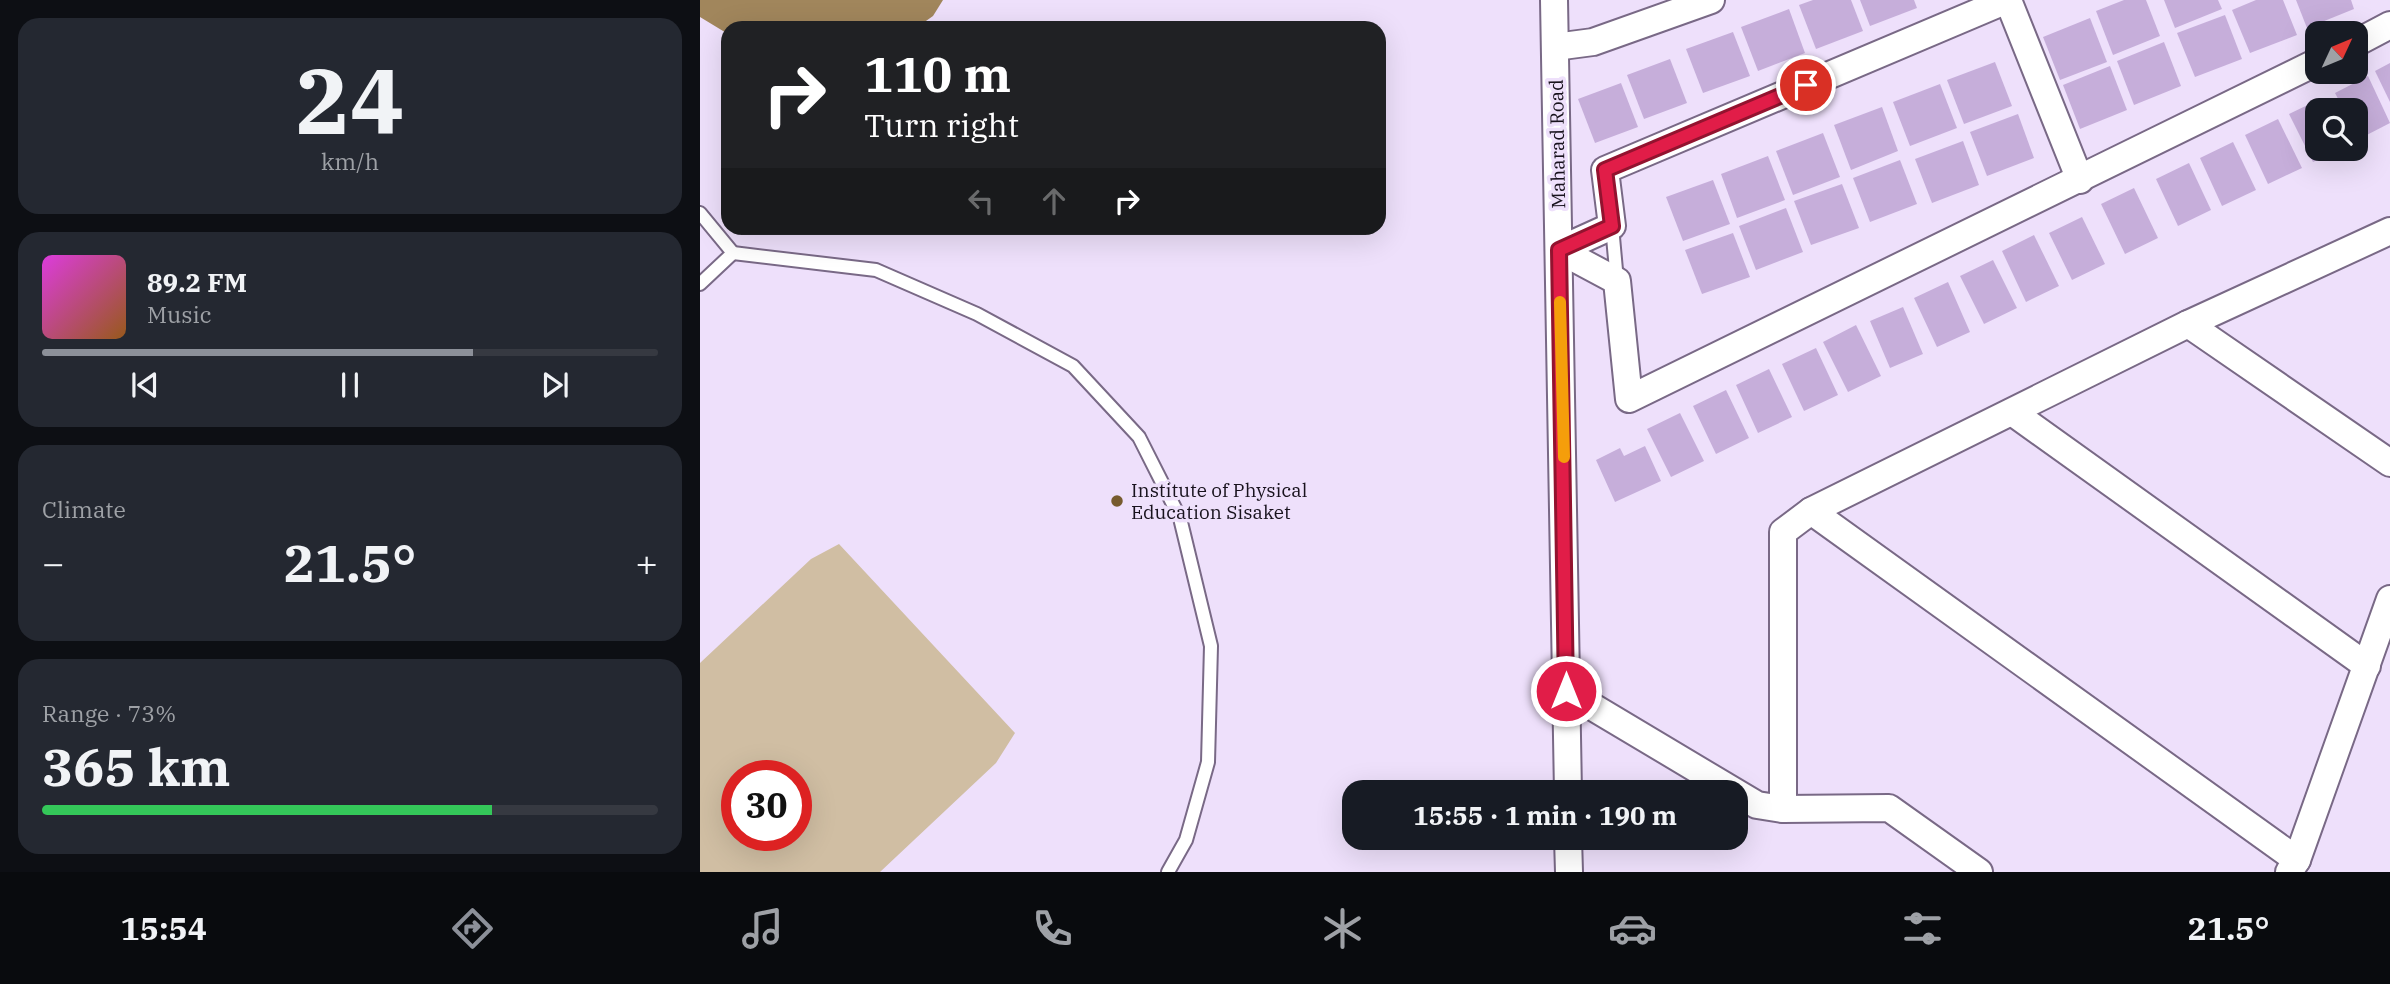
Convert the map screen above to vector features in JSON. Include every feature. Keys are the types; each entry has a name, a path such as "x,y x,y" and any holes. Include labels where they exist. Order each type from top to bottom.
{"street":[{"name":"Maharad Road","path":"1554,0 1568,780"},
{"path":"1555,47 1593,43 1711,0"},
{"path":"1559,250 1612,226 1605,170 2007,0 2080,180"},
{"path":"2368,37 2390,25"},
{"path":"1559,250 1617,281 1629,399 2305,68"},
{"path":"1783,809 1783,532 1811,511 2188,324 2390,231"},
{"path":"2188,324 2390,463"},
{"path":"2012,412 2367,666"},
{"path":"1811,511 2293,866 2390,599"},
{"path":"1566,691 1757,805 1783,809 1889,808 1979,872"},
{"path":"1568,850 1569,872"}],"lane":[{"path":"700,212 733,253 876,270 976,314 1073,366 1139,437 1180,518 1211,646 1208,762 1186,840 1168,872"},
{"path":"1612,226 1617,281"},
{"path":"700,284 733,253"}],"shaded area":[{"path":"700,0 943,0 933,16 926,21 721,21 721,30 700,17"},
{"path":"839,544 1015,733 996,763 880,872 700,872 700,663 811,559"}],"building":[{"path":"1813,0 1851,0 1863,31 1816,49 1799,5"},
{"path":"1860,0 1914,0 1917,8 1870,26"},
{"path":"2124,0 2146,0 2160,36 2113,55 2096,11"},
{"path":"2164,0 2218,0 2222,9 2175,28"},
{"path":"2256,0 2283,0 2297,35 2250,53 2232,10"},
{"path":"2296,0 2351,0 2354,9 2324,21 2305,23"},
{"path":"1789,9 1805,53 1758,71 1741,27"},
{"path":"2225,15 2242,59 2195,77 2177,33"},
{"path":"2090,18 2107,62 2060,80 2043,37"},
{"path":"1733,32 1750,76 1703,93 1686,49"},
{"path":"2164,42 2181,86 2134,105 2117,61"},
{"path":"1670,59 1687,103 1644,119 1627,75"},
{"path":"1995,62 2012,106 1964,124 1947,80"},
{"path":"2390,63 2390,102 2375,71"},
{"path":"2110,66 2127,110 2080,129 2063,85"},
{"path":"2368,76 2390,123 2368,134 2368,98 2338,98 2335,93 2352,84 2368,84"},
{"path":"1621,83 1638,127 1595,143 1578,99"},
{"path":"1940,84 1957,128 1910,146 1893,102"},
{"path":"2305,106 2305,146 2289,114"},
{"path":"1882,107 1898,151 1851,170 1834,125"},
{"path":"2018,114 2034,158 1987,176 1970,132"},
{"path":"2278,119 2302,168 2268,184 2245,135"},
{"path":"1823,133 1840,177 1793,195 1776,151"},
{"path":"1963,141 1979,185 1932,203 1915,159"},
{"path":"2233,142 2256,190 2222,206 2200,158"},
{"path":"1768,156 1785,200 1737,218 1721,174"},
{"path":"1900,160 1917,204 1870,222 1853,178"},
{"path":"2189,163 2211,210 2178,226 2156,179"},
{"path":"1713,180 1730,224 1683,241 1666,197"},
{"path":"1842,184 1859,228 1811,245 1794,201"},
{"path":"2134,188 2158,238 2125,254 2101,204"},
{"path":"1786,208 1803,252 1756,270 1739,226"},
{"path":"2082,217 2105,264 2072,280 2049,233"},
{"path":"1733,233 1750,277 1702,294 1685,250"},
{"path":"2034,235 2059,286 2026,302 2002,251"},
{"path":"1993,260 2017,308 1984,324 1960,276"},
{"path":"1948,282 1970,332 1937,347 1914,298"},
{"path":"1903,307 1923,354 1890,368 1870,321"},
{"path":"1856,325 1881,376 1848,392 1823,342"},
{"path":"1816,348 1838,395 1804,411 1782,364"},
{"path":"1769,369 1792,417 1758,433 1736,385"},
{"path":"1726,390 1749,438 1716,454 1693,406"},
{"path":"1680,413 1704,461 1671,477 1647,429"},
{"path":"1645,446 1661,481 1615,502 1596,460 1620,448 1624,456"}],"slow traffic":[{"path":"1560,302 1564,457"}],"place":[{"name":"Institute of Physical Education Sisaket","path":"1117,501"}],"route":[{"path":"1566,691 1559,250 1612,226 1605,170 1806,85"}]}
